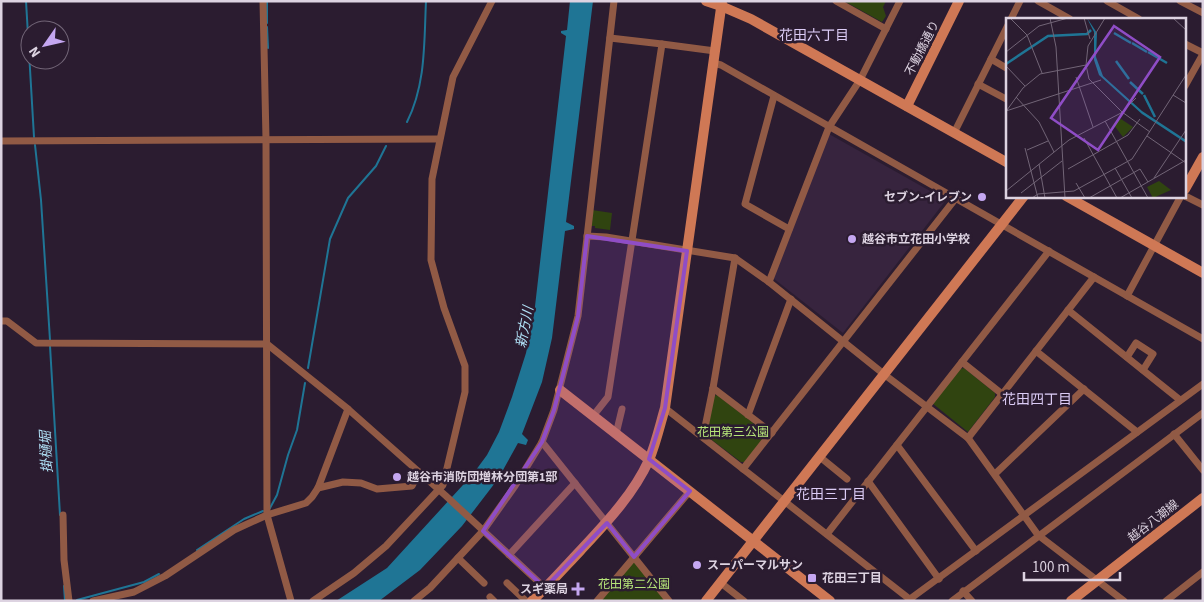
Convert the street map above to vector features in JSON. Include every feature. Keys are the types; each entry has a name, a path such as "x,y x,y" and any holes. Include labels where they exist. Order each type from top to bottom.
{"street":[{"path":"262,1 266,139 267,514 291,601"},
{"path":"312,601 354,573 386,546 443,485 465,392 466,379 465,366 444,308 431,260 432,179 453,77 492,1"},
{"path":"414,601 430,588 483,531 516,486 542,442 560,390 578,316 614,1"},
{"path":"706,1 722,4 751,19 1006,162"},
{"path":"836,1 886,29"},
{"path":"769,282 829,127 860,80 900,1"},
{"name":"不動橋通り","path":"907,106 960,1"},
{"path":"1012,18 1020,1"},
{"path":"1038,1 1068,18"},
{"path":"1107,1 1137,18"},
{"path":"1180,1 1203,13"},
{"path":"532,601 607,523 630,492 649,459 665,408 722,4"},
{"path":"610,38 715,51"},
{"path":"954,133 991,59 1005,38"},
{"path":"592,416 608,397 662,44"},
{"path":"1186,45 1203,54 1186,83"},
{"path":"991,59 1006,67"},
{"path":"713,63 721,65 1203,339"},
{"path":"978,84 1006,99"},
{"path":"774,96 745,204 789,229"},
{"path":"1,141 439,140"},
{"path":"1186,187 1203,157"},
{"path":"1186,196 1203,205"},
{"path":"744,469 956,198"},
{"path":"706,601 1022,198"},
{"path":"1070,198 1203,273"},
{"path":"1127,296 1180,198"},
{"path":"587,236 735,258 769,282 885,375 968,438 1038,534 1124,601"},
{"path":"826,534 1048,251"},
{"path":"702,438 713,388 735,258"},
{"path":"968,438 1094,277"},
{"path":"748,415 791,299"},
{"path":"1068,310 1180,400"},
{"path":"1,321 7,321 36,343 267,344 348,409 446,496 545,588"},
{"path":"1127,357 1136,343 1153,354 1143,370"},
{"path":"1036,351 1137,432"},
{"path":"962,362 1002,394"},
{"path":"665,408 911,600 1203,384"},
{"path":"713,388 772,433"},
{"path":"994,474 1084,389"},
{"path":"560,390 830,601"},
{"path":"93,601 134,592 165,576 234,530 267,514 306,503 318,488 348,409"},
{"path":"616,434 622,409"},
{"path":"952,601 1038,534 1203,413"},
{"path":"1174,434 1203,470"},
{"path":"542,442 669,601"},
{"path":"897,445 976,551"},
{"path":"820,457 848,478"},
{"path":"318,488 343,482 361,483 377,489 412,486 419,472"},
{"path":"868,481 938,579"},
{"path":"509,555 575,483"},
{"path":"597,601 690,491"},
{"name":"越谷八潮線","path":"1071,601 1203,498"},
{"path":"63,514 64,560 69,601"},
{"path":"458,558 484,583"},
{"path":"1166,601 1203,572"},
{"path":"507,583 526,601"},
{"path":"721,583 744,601"},
{"path":"963,591 972,601"}],"highlighted area":[{"path":"587,236 687,251 665,408 649,459 690,491 634,557 607,523 545,588 483,531 542,442 554,410 578,316"}],"shaded area":[{"name":"越谷市立花田小学校","path":"829,134 946,200 843,333 773,278"}],"green space":[{"path":"844,1 886,1 883,7 886,16 882,22"},
{"path":"592,210 612,213 610,230 590,226"},
{"path":"964,368 995,393 995,397 968,432 932,403 960,369"},
{"name":"花田第三公園","path":"717,395 765,432 765,436 745,462 741,462 708,437 707,433 714,396"},
{"name":"花田第二公園","path":"634,557 669,601 597,601"}],"water":[{"path":"570,1 593,1 566,222 574,226 574,229 565,231 552,338 542,382 522,434 528,440 526,445 518,443 498,479 462,526 420,570 379,601 336,601 387,568 473,474 487,455 499,432 526,353 534,315 566,36 561,31 567,30"}],"waterway":[{"name":"掛樋堀","path":"26,1 34,137"},
{"path":"267,1 267,23"},
{"path":"407,122 418,93 421,78 426,1"},
{"path":"267,27 268,48"},
{"name":"掛樋堀","path":"35,145 41,200 50,340"},
{"path":"308,368 330,239 348,198 376,166 386,146"},
{"name":"掛樋堀","path":"50,346 60,515"},
{"path":"270,508 277,495 297,430 305,383"},
{"path":"197,550 244,519 263,511"},
{"path":"77,600 144,582 159,574"},
{"name":"掛樋堀","path":"64,586 65,601"}],"place":[{"name":"セブン-イレブン","path":"982,197"},
{"name":"越谷市立花田小学校","path":"852,239"},
{"name":"越谷市消防団増林分団第1部","path":"397,477"},
{"name":"スーパーマルサン","path":"697,565"},
{"name":"花田三丁目","path":"812,578"},
{"name":"スギ薬局","path":"578,589"}],"district":[{"name":"花田六丁目","path":"814,35"},
{"name":"花田四丁目","path":"1037,399"},
{"name":"花田三丁目","path":"831,494"}],"water label":[{"name":"新方川","path":"524,327"}]}
